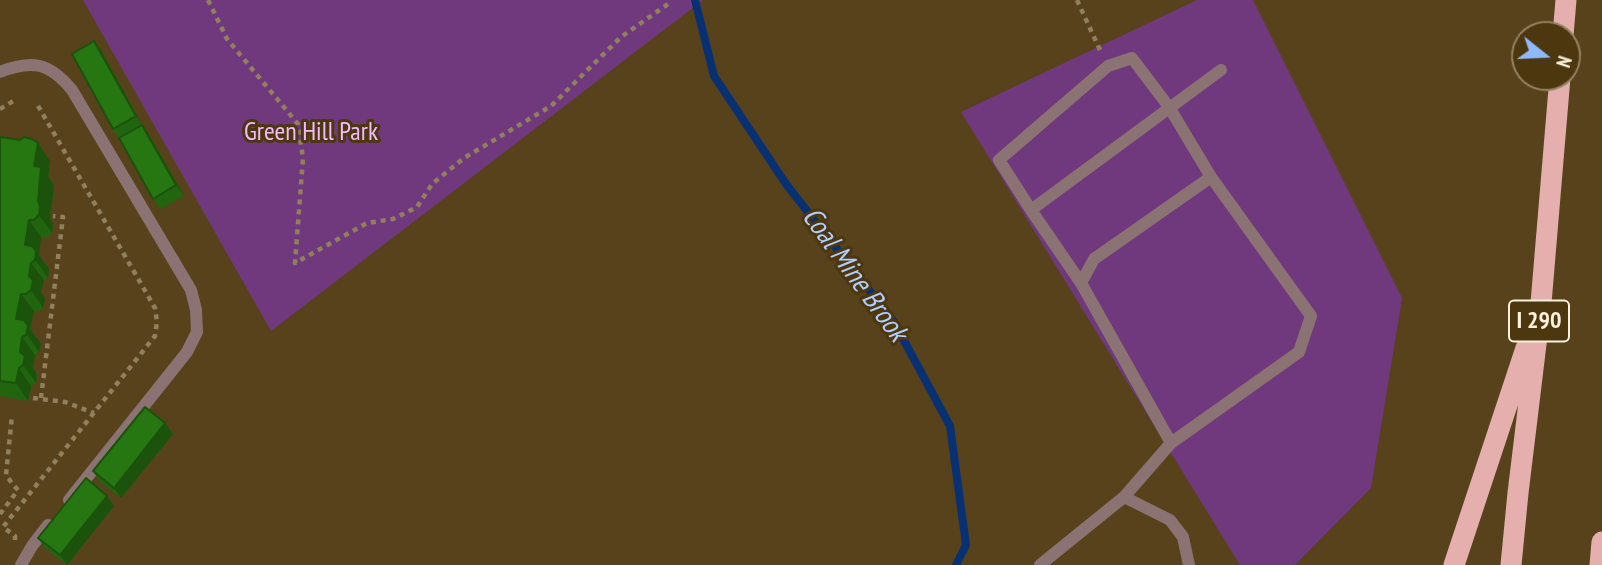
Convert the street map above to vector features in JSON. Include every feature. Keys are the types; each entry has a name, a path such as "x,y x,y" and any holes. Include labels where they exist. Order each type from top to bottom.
{"highway":[{"path":"1564,21 1566,0"},
{"name":"I 290","path":"1511,565 1541,303 1559,91"},
{"path":"1454,565 1541,303"},
{"path":"1600,565 1602,542"}],"lane":[{"path":"1040,565 1124,497 1171,443 1299,352 1311,316 1211,177 1169,107 1132,58 1108,66 999,160 1081,283 1171,443"},
{"path":"0,72 20,64 42,66 62,78 72,90 191,290 196,310 197,332 187,352 32,546 21,565"},
{"path":"1031,210 1221,70"},
{"path":"1081,283 1094,259 1211,177"},
{"path":"1124,497 1170,520 1183,537 1189,565"}],"path":[{"path":"208,0 227,39 298,124 303,158 295,263 367,223 393,219 417,207 432,184 464,158 551,106 621,37 668,4 667,0"},
{"path":"1077,0 1108,66"},
{"path":"0,109 15,100"},
{"path":"15,542 15,536 1,526 155,336 157,322 155,308 37,104"},
{"path":"41,398 64,217 53,216"},
{"path":"33,398 65,402 94,413"},
{"path":"0,514 18,490 6,475 12,415"}],"green space":[{"name":"Green Hill Park","path":"83,0 703,0 271,331"},
{"path":"1197,0 1253,0 1402,298 1371,488 1295,565 1240,565 961,112"}],"building":[{"path":"94,41 136,116 113,129 72,54"},
{"path":"142,125 176,185 153,199 119,138"},
{"path":"0,137 20,140 24,137 38,143 34,166 41,167 39,215 34,220 29,220 25,245 32,246 36,251 29,276 33,280 31,290 21,294 16,319 24,320 28,326 26,335 22,337 20,352 25,356 16,383 0,381"},
{"path":"145,407 165,423 114,488 93,471"},
{"path":"86,478 107,496 60,555 38,538"}],"waterway":[{"name":"Coal Mine Brook","path":"695,0 714,76 786,184 894,322 950,426 966,545 956,565"}]}
